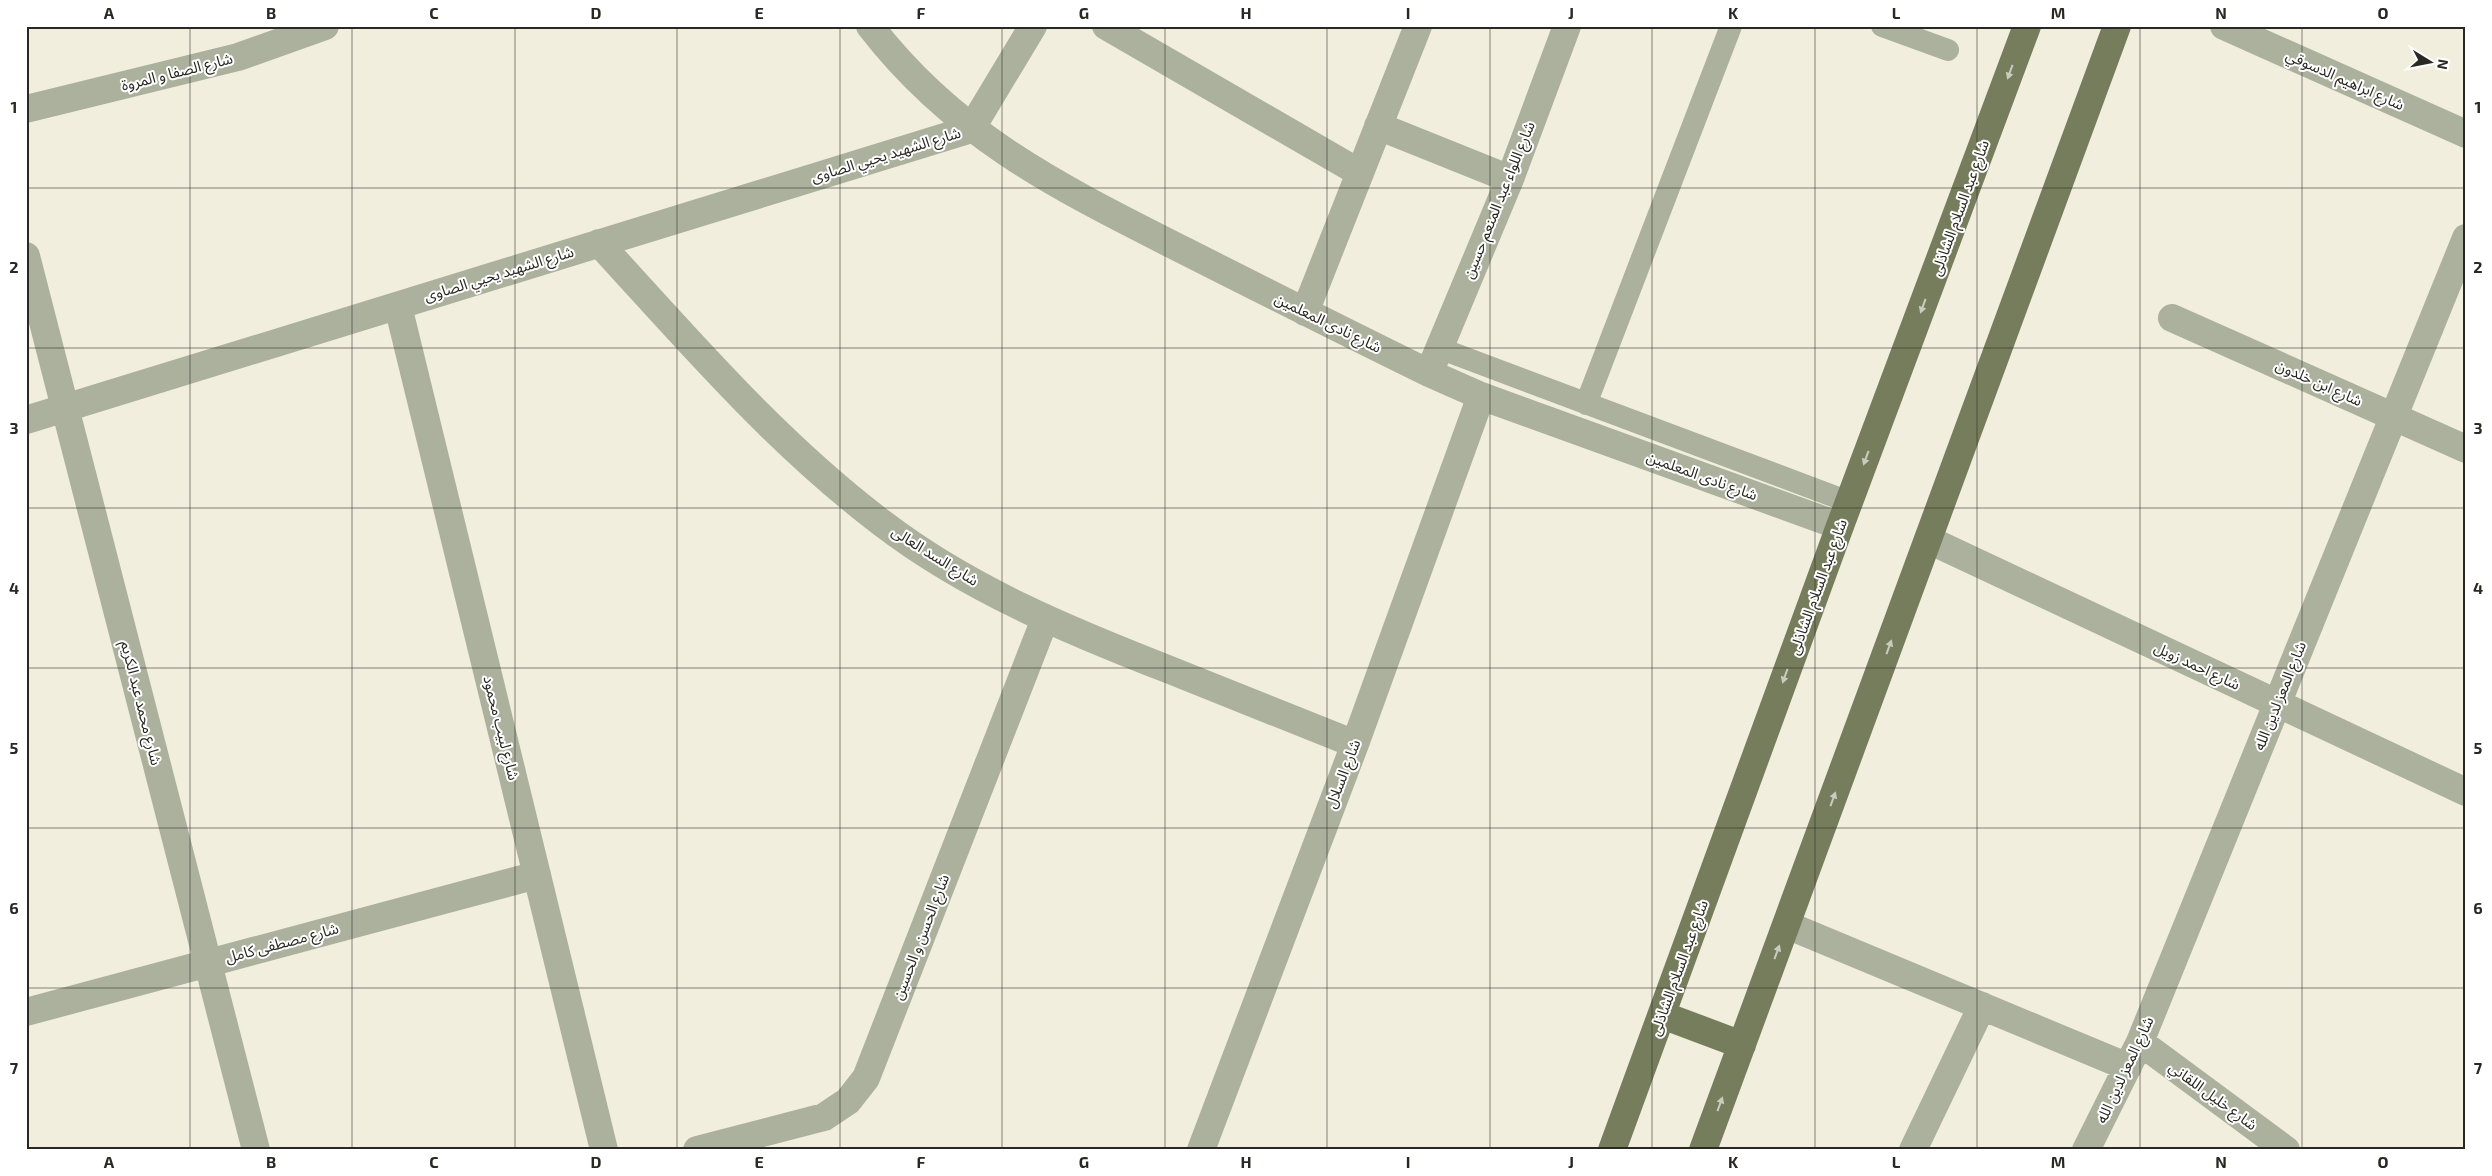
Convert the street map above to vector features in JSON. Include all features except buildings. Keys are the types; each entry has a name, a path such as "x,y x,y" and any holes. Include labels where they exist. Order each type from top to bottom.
{"main road":[{"name":"شارع عبد السلام الشاذلى","path":"1612,1150 1844,514 2028,26"},
{"path":"1705,1149 2117,26"},
{"path":"1662,1014 1742,1046"}],"street":[{"name":"شارع الصفا و المروة","path":"26,109 238,57 325,26"},
{"name":"شارع نادى المعلمين","path":"870,26 924,87 971,129 1071,193 1305,312 1429,373 1481,396 1844,514"},
{"path":"971,129 1033,26"},
{"path":"1106,26 1360,173"},
{"name":"شارع اللواء عبد المنعم حسين","path":"1429,373 1510,179 1567,26"},
{"name":"شارع ابراهيم الدسوقي","path":"2224,26 2466,134"},
{"path":"1305,312 1378,126 1413,28"},
{"path":"1378,126 1510,179"},
{"name":"شارع الشهيد يحيي الصاوى","path":"26,420 971,129"},
{"name":"شارع المعز لدين الله","path":"2086,1150 2140,1042 2466,238"},
{"name":"شارع السد العالى","path":"599,243 744,400 811,466 907,540 962,575 1045,619 1355,744"},
{"name":"شارع محمد عبد الكريم","path":"26,256 256,1150"},
{"name":"شارع لبيب محمود","path":"398,306 604,1150"},
{"name":"شارع ابن خلدون","path":"2172,318 2466,449"},
{"name":"شارع السلال","path":"1201,1150 1355,744 1481,396"},
{"name":"شارع احمد زويل","path":"1929,540 2466,792"},
{"name":"شارع الحسن و الحسين","path":"697,1150 824,1117 848,1101 866,1078 1045,619"},
{"name":"شارع مصطفى كامل","path":"26,1012 537,875"},
{"path":"1787,924 2128,1066"},
{"path":"1913,1150 1982,1006"},
{"name":"شارع خليل اللقاني","path":"2140,1042 2286,1150"},
{"path":"2243,1118 2249,1150"}],"lane":[{"path":"1586,404 1730,26"},
{"path":"1882,26 1948,50"},
{"path":"1439,348 1586,404 1844,514"}]}
